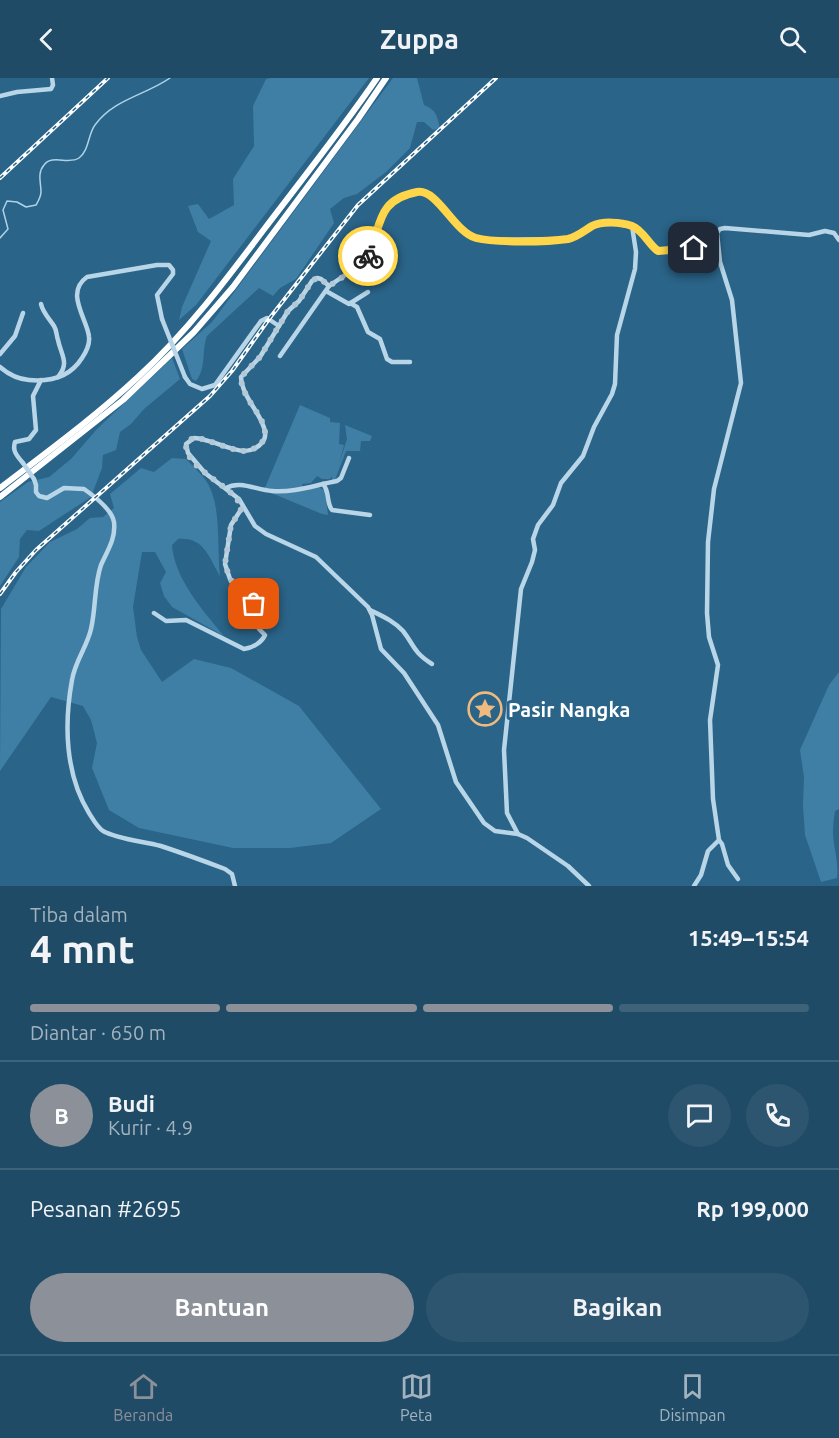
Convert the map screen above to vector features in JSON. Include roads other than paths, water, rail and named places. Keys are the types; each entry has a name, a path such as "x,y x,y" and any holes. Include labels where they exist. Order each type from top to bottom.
{"highway":[{"path":"0,489 94,415 139,376 180,334 226,280 377,78"},
{"path":"0,497 116,406 194,332 233,287 386,78"}],"street":[{"path":"0,96 51,89 52,78"},
{"path":"280,356 327,289 367,257 381,216 390,205 416,192 423,191 431,195 458,227 476,238 561,239 574,237 602,223 632,226 658,251 717,245"},
{"path":"518,834 507,813 504,750 521,590 532,562 535,550 533,539 538,525 553,505 561,483 583,456 594,427 612,394 615,384 617,335 635,269 636,252 632,226"},
{"path":"738,879 728,865 723,844 719,840 713,799 710,720 718,665 709,637 707,613 708,542 714,489 741,383 732,300 720,262 717,233 720,229 725,228 809,235 830,232 839,240"},
{"path":"0,367 14,377 41,380 64,376 78,365 89,343 88,332 80,314 78,297 79,287 85,277 157,265 169,265 173,270 173,274 157,295 162,319 185,377 190,384 202,389 215,385 261,321 267,318 279,326"},
{"path":"410,362 388,361 380,339 368,332 357,307 327,289 321,279 314,279 299,301 288,311 260,357 241,378 249,402 265,431 265,437 260,445 244,451 198,438 191,439 186,444 188,453 201,470 235,495 260,531 319,560 370,610 393,621 404,632 414,650 432,664"},
{"path":"350,303 368,292"},
{"path":"41,304 42,310 57,332 65,358 64,368 56,379"},
{"path":"0,354 15,336 23,313"},
{"path":"41,380 33,396 36,430 29,439 15,442 14,448 34,479 36,492 39,496 47,498 64,488 84,489 111,514 114,521 111,546 101,566 98,579 91,629 77,660 72,679 68,729 72,774 82,801 104,831 160,846 225,869 232,874 235,886"},
{"path":"226,488 236,484 271,491 285,491 323,484 341,478 349,458"},
{"path":"323,484 328,491 329,507 332,510 370,515"},
{"path":"154,613 166,621 186,620 244,649 253,647 264,638 265,635 259,629 254,604 230,579 225,564 231,525 242,508"},
{"path":"370,610 381,649 404,673 438,725 456,782 480,818 495,831 518,834 527,838 568,866 589,886"},
{"path":"694,886 701,875 708,851 719,840"}],"waterway":[{"path":"0,238 8,229 3,210 7,201 17,202 26,207 36,205 41,195 40,175 47,162 79,158 85,151 95,125 103,116 121,103 170,78"}],"railway":[{"path":"0,178 108,78"},
{"path":"0,594 36,550 210,396 232,371 269,319 358,205 496,78"}],"place":[{"name":"Pasir Nangka","path":"485,709"}]}
